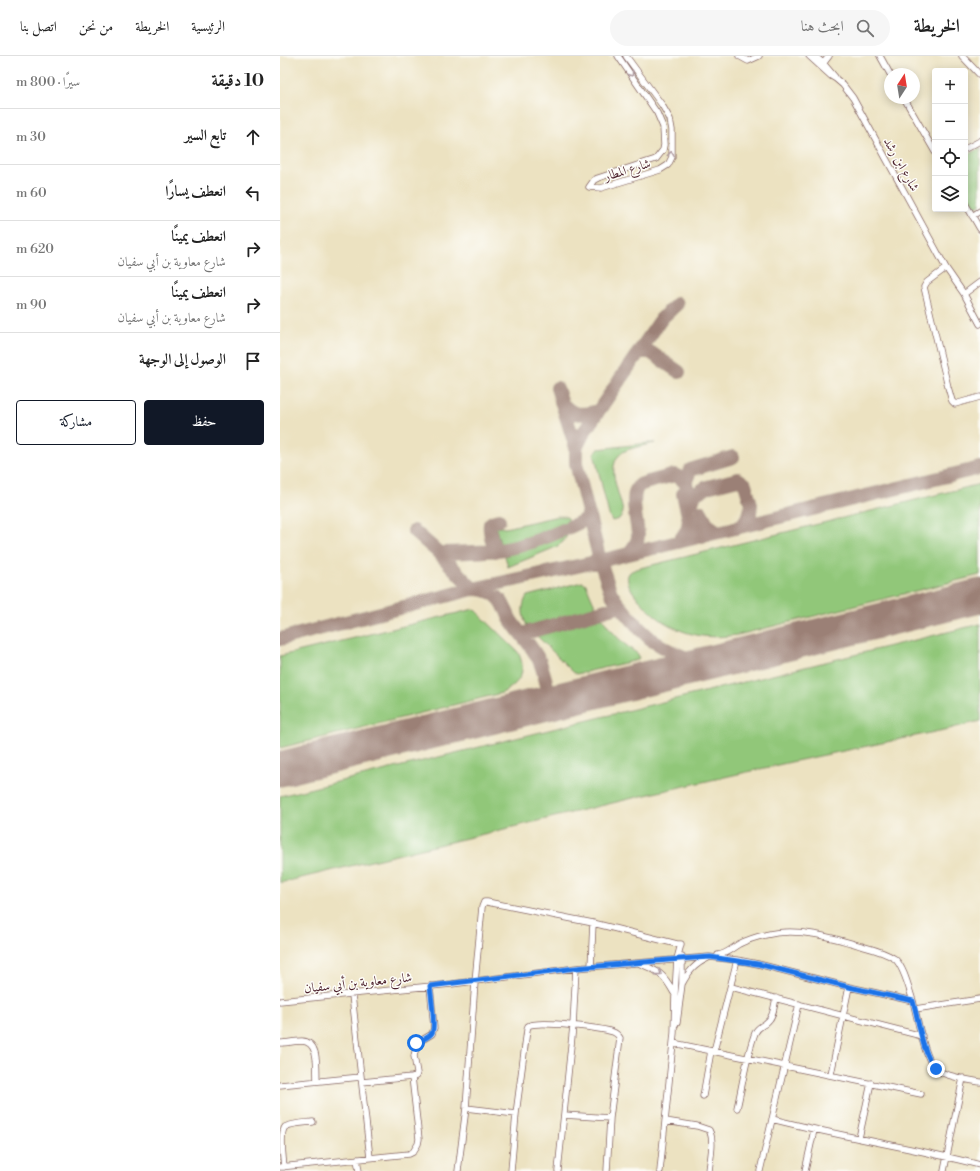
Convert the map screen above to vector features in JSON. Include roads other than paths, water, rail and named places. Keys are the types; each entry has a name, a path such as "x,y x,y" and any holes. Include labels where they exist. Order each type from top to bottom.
{"street":[{"name":"شارع المطار","path":"618,56 654,107 660,118 664,132 663,150 656,159 598,178 594,180 589,187 602,188 664,168 668,165 672,157 672,130 670,119 666,110 626,56"},
{"path":"739,56 748,61 759,56"},
{"name":"شارع ابن رشد","path":"809,56 819,61 833,73 836,79 843,85 852,98 946,268 964,294 980,324"},
{"path":"819,61 829,56"},
{"path":"880,56 887,68"},
{"path":"962,56 980,75"},
{"path":"644,93 650,88"},
{"path":"907,104 932,147"},
{"path":"654,107 659,109 664,115 666,114 666,110"},
{"path":"664,132 672,130"},
{"path":"968,147 980,141"},
{"path":"968,209 980,229"},
{"path":"972,216 980,211"},
{"path":"946,268 927,282 924,290 948,387 952,401 955,404 980,397"},
{"path":"964,294 980,282"},
{"path":"458,1171 466,1108 475,982 482,907 484,902 593,923 681,944 680,959 682,984 678,1018 674,1033"},
{"path":"591,967 593,923"},
{"path":"682,984 695,965 710,957 724,955 749,940 781,932 808,933 842,940 879,951 895,960 900,965 913,1001 930,1063 933,1067 938,1071 980,1082"},
{"name":"شارع معاوية بن أبي سفيان","path":"280,1001 475,982 576,968 710,957 737,960 774,967 849,987 913,1001"},
{"path":"660,1171 674,1033 675,993 680,959"},
{"path":"703,1096 713,1051 737,960"},
{"path":"636,963 660,972 675,993"},
{"path":"558,1171 573,1026 576,968"},
{"path":"280,1085 317,1081 362,1080 416,1076 417,1073 414,1056 416,1043 432,1034 434,1028 430,986"},
{"path":"731,986 922,1036"},
{"path":"831,1074 849,987"},
{"path":"352,995 370,1158"},
{"path":"737,1108 748,1058 756,1032 760,1025 769,1021 776,998"},
{"path":"915,1009 980,999"},
{"path":"760,1171 784,1065 800,1004"},
{"path":"511,1171 516,1114 528,1026 538,1024 573,1026 614,1032 620,1038 610,1118 607,1171"},
{"path":"280,1043 303,1041 315,1049 317,1081"},
{"path":"673,1042 921,1094"},
{"path":"313,1122 290,1125 285,1127 282,1131 282,1167 409,1154 416,1148 418,1139 412,1077"},
{"path":"944,1171 962,1078"},
{"path":"859,1138 871,1083"},
{"path":"466,1108 516,1114"},
{"path":"564,1115 610,1118"},
{"path":"772,1120 814,1130 947,1156 980,1165"},
{"path":"665,1121 697,1126 709,1130 712,1140 709,1171"},
{"path":"805,1171 814,1130"},
{"path":"357,1159 359,1171"}]}
